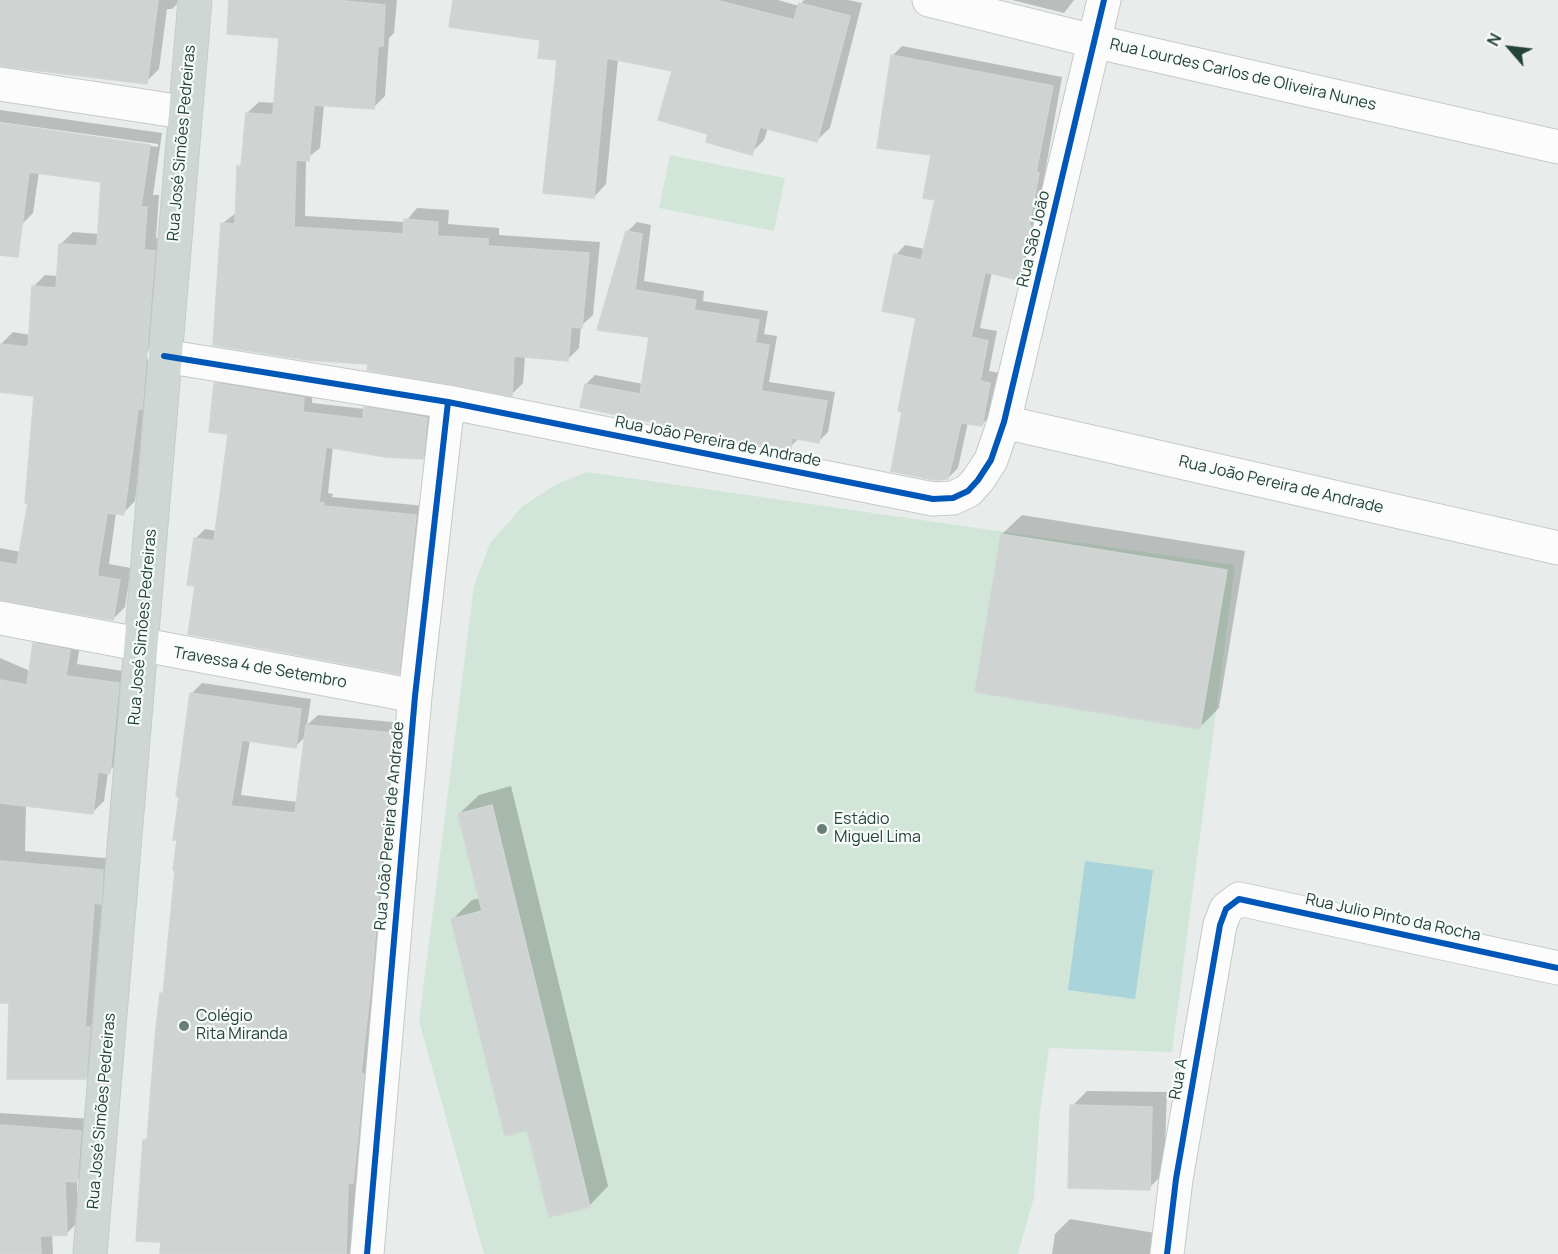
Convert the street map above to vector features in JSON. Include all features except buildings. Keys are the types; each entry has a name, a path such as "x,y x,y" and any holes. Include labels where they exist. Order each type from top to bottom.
{"main road":[{"name":"Rua José Simões Pedreiras","path":"90,1254 142,646 183,112 195,0"}],"street":[{"name":"Rua Lourdes Carlos de Oliveira Nunes","path":"929,0 1093,41 1558,147"},
{"name":"Rua São João","path":"978,480 991,460 1004,422 1104,0"},
{"path":"0,84 183,112"},
{"name":"Rua João Pereira de Andrade","path":"164,356 448,402 933,500 953,498 968,491 978,480"},
{"name":"Rua João Pereira de Andrade","path":"367,1254 415,696 448,402"},
{"name":"Rua João Pereira de Andrade","path":"1004,422 1558,548"},
{"name":"Travessa 4 de Setembro","path":"0,618 415,696"},
{"name":"Rua Julio Pinto da Rocha","path":"1226,909 1239,899 1558,968"},
{"name":"Rua A","path":"1167,1254 1178,1168 1220,925 1226,909"}],"green space":[{"path":"670,155 785,178 774,231 659,208"},
{"name":"Estádio Miguel Lima","path":"587,472 1235,565 1172,1052 1049,1048 1040,1112 1034,1197 1018,1254 484,1254 419,1021 474,586 490,543 523,506 555,485"}],"water":[{"path":"1085,861 1153,870 1135,999 1068,990"}],"cycle path":[{"path":"164,356 448,402 933,499 953,498 968,491 978,480 991,460 1004,422 1104,0"},
{"path":"367,1254 415,696 448,402"},
{"path":"1167,1254 1176,1179 1220,925 1226,909 1239,899 1558,968"}],"place":[{"name":"Estádio Miguel Lima","path":"822,829"},
{"name":"Colégio Rita Miranda","path":"184,1026"}]}
